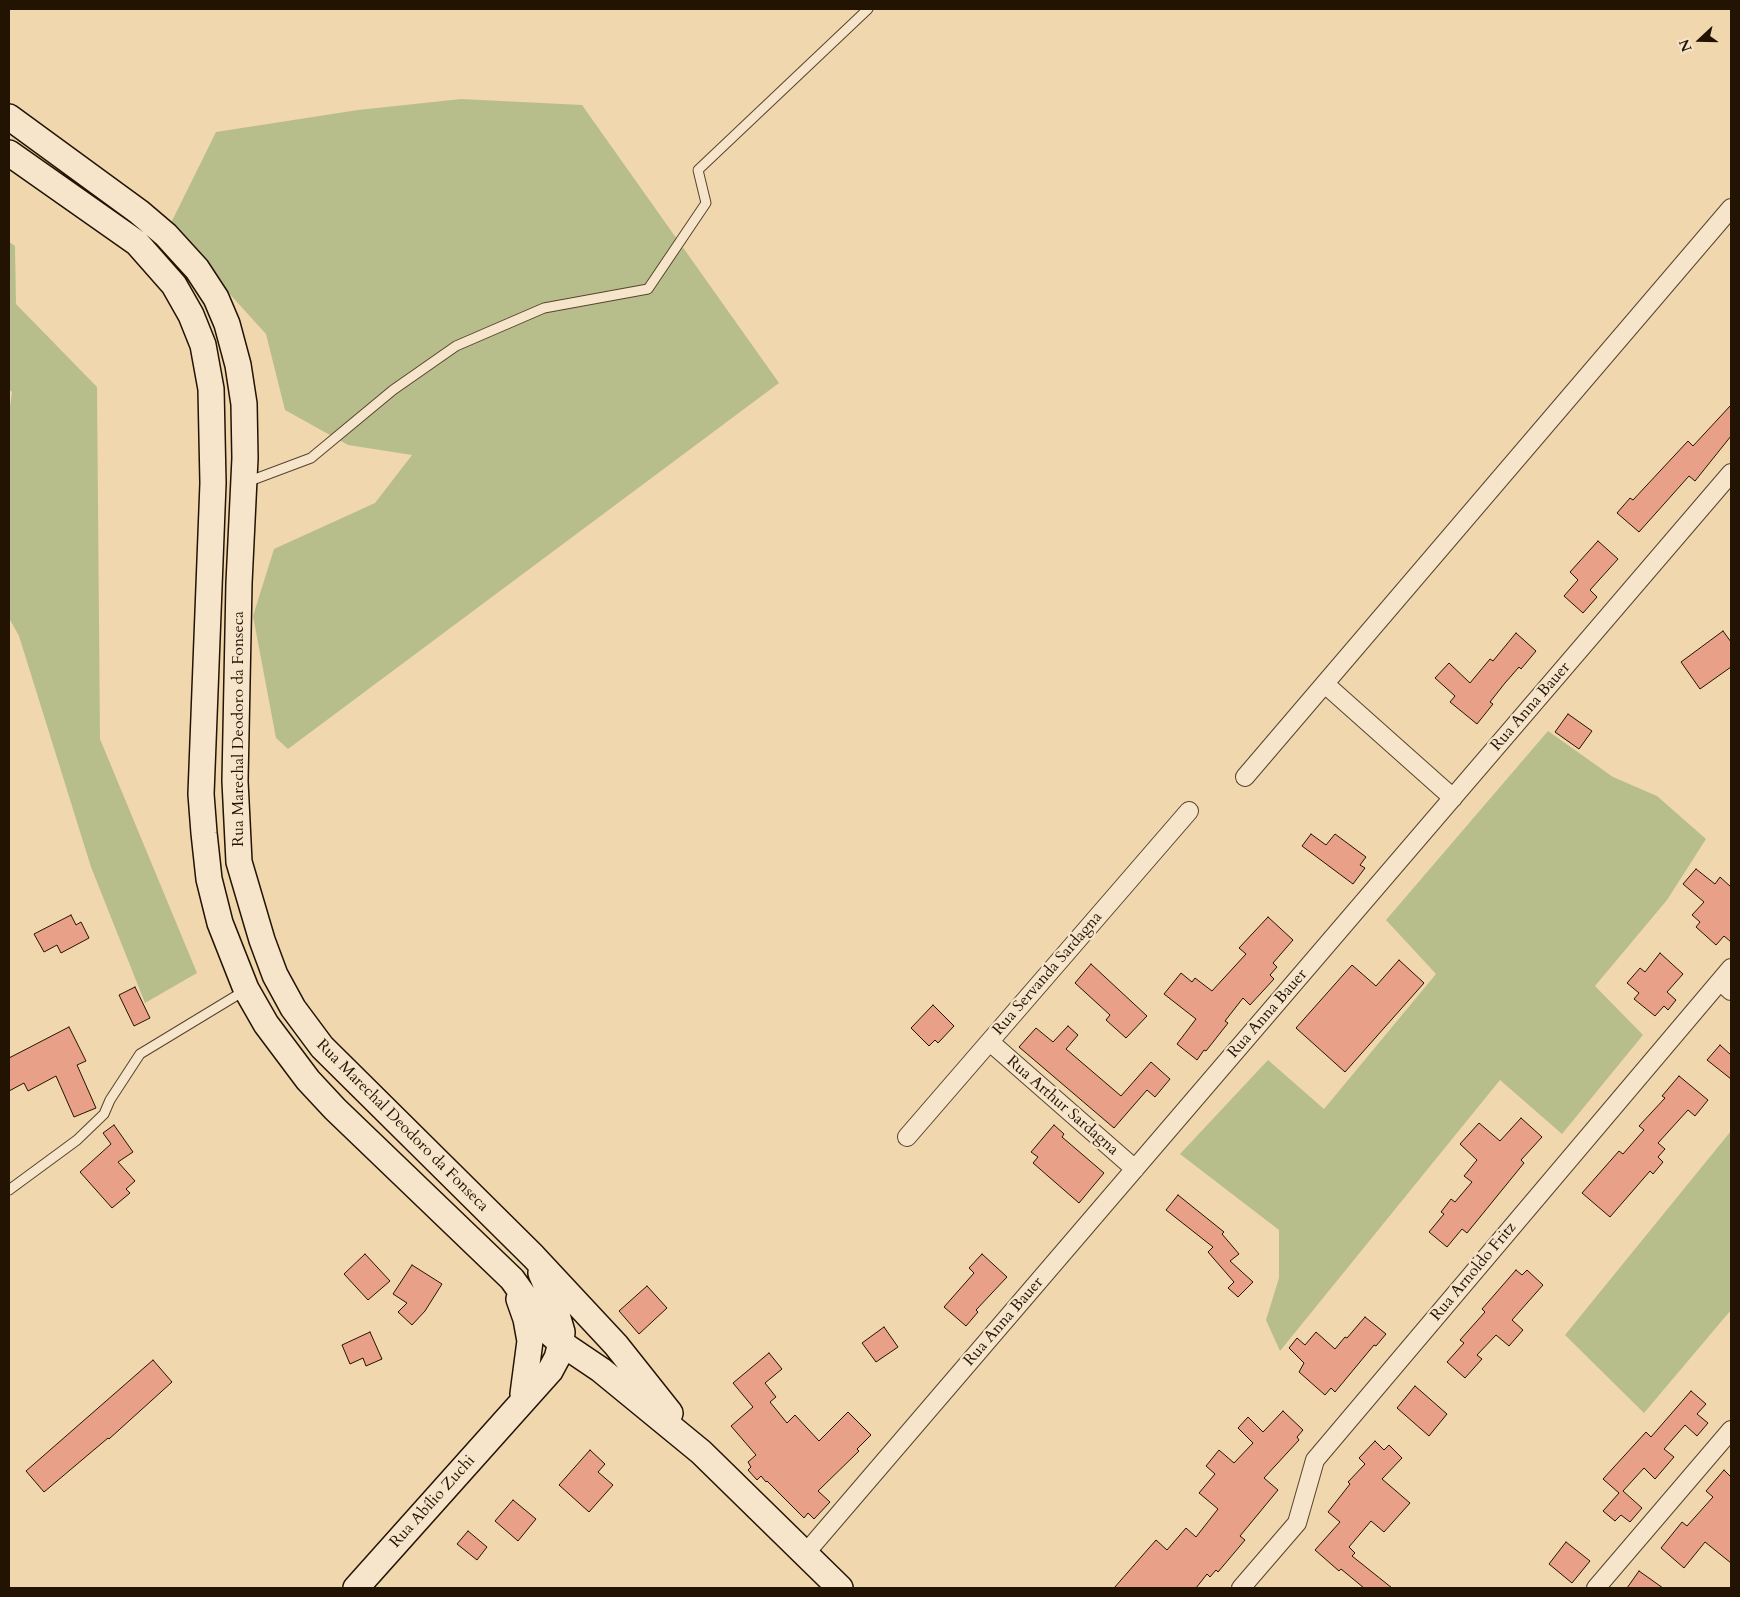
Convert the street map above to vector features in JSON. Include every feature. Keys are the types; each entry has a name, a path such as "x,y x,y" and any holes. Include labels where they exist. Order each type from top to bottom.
{"main road":[{"name":"Rua Marechal Deodoro da Fonseca","path":"9,117 139,212 166,235 197,269 216,298 227,324 238,365 244,404 245,483 239,583 235,781 239,862 262,940 275,975 293,1008 322,1048 533,1256 616,1345 701,1452"},
{"name":"Rua Marechal Deodoro da Fonseca","path":"9,153 138,243 174,285 191,315 203,345 211,389 213,484 201,794 204,834 209,879 220,923 246,989 266,1024 308,1080 335,1109 512,1279 552,1335 601,1370 701,1452 804,1555 840,1588"},
{"path":"213,484 245,483"},
{"path":"246,989 275,975"},
{"path":"533,1256 553,1301 562,1332 561,1343 582,1339 616,1345"},
{"path":"512,1279 526,1319 530,1341 533,1388 577,1370 601,1370"},
{"name":"Rua Abílio Zuchi","path":"356,1588 510,1416 533,1388 543,1354 561,1343"}],"street":[{"path":"1245,777 1731,208"},
{"name":"Rua Anna Bauer","path":"804,1555 1731,473"},
{"path":"1325,684 1454,798"},
{"name":"Rua Servanda Sardagna","path":"907,1137 1189,811"},
{"name":"Rua Arnoldo Fritz","path":"1241,1588 1297,1523 1315,1460 1726,986 1731,968"},
{"name":"Rua Arthur Sardagna","path":"990,1042 1135,1170"},
{"path":"1596,1588 1731,1430"}],"lane":[{"path":"245,483 311,458 392,390 456,346 544,308 648,289 706,203 698,170 868,9"},
{"path":"9,1190 77,1140 104,1114 110,1100 140,1054 246,989"}],"green space":[{"path":"461,99 582,105 779,383 288,749 276,738 253,616 274,549 375,503 412,455 348,445 285,410 266,334 169,227 216,132 358,110"},
{"path":"9,242 15,246 16,304 97,387 100,739 197,973 145,1003 91,867 19,636 9,618 9,415 12,392 9,389"},
{"path":"1548,731 1613,777 1657,796 1706,839 1667,900 1595,986 1643,1035 1562,1134 1500,1080 1280,1351 1266,1320 1279,1278 1279,1230 1180,1154 1268,1060 1324,1109 1436,974 1386,920"},
{"path":"1731,1131 1731,1310 1644,1413 1565,1335"}],"building":[{"path":"1731,405 1731,436 1695,481 1689,476 1639,532 1617,513 1630,498 1633,500 1688,441 1693,446"},
{"path":"1598,541 1618,559 1590,590 1597,597 1583,613 1564,596 1578,580 1570,572"},
{"path":"1723,631 1731,642 1731,667 1700,689 1681,662"},
{"path":"1516,633 1536,651 1521,669 1519,667 1505,683 1490,702 1493,704 1477,724 1450,702 1455,696 1435,678 1449,663 1470,683 1490,659 1493,661"},
{"path":"1568,714 1592,731 1579,749 1555,732"},
{"path":"1311,834 1326,845 1335,834 1366,857 1360,865 1365,868 1353,884 1302,846"},
{"path":"1696,869 1715,884 1720,877 1731,887 1731,942 1724,936 1716,945 1696,927 1700,922 1692,915 1704,902 1683,884"},
{"path":"71,915 76,925 81,922 89,938 61,953 57,945 44,952 34,934"},
{"path":"1268,917 1293,940 1273,963 1277,967 1270,975 1274,979 1250,1005 1243,998 1225,1021 1228,1023 1197,1060 1177,1044 1196,1019 1164,994 1181,973 1192,982 1195,978 1212,991 1246,954 1239,948"},
{"path":"1660,953 1683,974 1667,992 1676,1000 1668,1010 1664,1006 1655,1016 1634,999 1639,993 1627,983 1640,968 1645,972"},
{"path":"1399,960 1424,983 1345,1072 1296,1028 1352,965 1376,986"},
{"path":"1091,964 1147,1016 1126,1038 1106,1020 1110,1015 1075,983"},
{"path":"135,987 150,1018 134,1026 119,995"},
{"path":"933,1005 954,1026 938,1043 935,1040 929,1046 911,1028"},
{"path":"1068,1026 1078,1035 1066,1049 1121,1096 1151,1062 1170,1079 1155,1097 1147,1090 1114,1128 1019,1047 1036,1028 1053,1042"},
{"path":"69,1027 86,1061 77,1065 96,1108 74,1117 56,1076 28,1091 24,1083 9,1091 9,1058"},
{"path":"1720,1045 1731,1055 1731,1079 1707,1060"},
{"path":"1679,1076 1708,1100 1695,1116 1688,1110 1658,1143 1665,1149 1658,1157 1663,1162 1653,1174 1650,1171 1610,1217 1582,1193 1619,1151 1623,1154 1644,1130 1639,1126 1665,1098 1662,1096"},
{"path":"1521,1118 1542,1137 1521,1160 1524,1163 1467,1233 1462,1229 1447,1247 1429,1232 1444,1214 1441,1212 1451,1199 1455,1202 1472,1182 1464,1176 1477,1160 1460,1144 1479,1123 1500,1141"},
{"path":"114,1125 133,1152 118,1162 135,1181 126,1189 130,1193 112,1208 80,1172 111,1144 103,1133"},
{"path":"1054,1125 1064,1134 1062,1137 1104,1173 1079,1203 1033,1163 1038,1157 1031,1152"},
{"path":"1178,1195 1224,1232 1222,1234 1239,1254 1230,1261 1253,1282 1238,1297 1228,1288 1234,1282 1208,1252 1213,1247 1166,1210"},
{"path":"365,1254 390,1281 368,1300 344,1274"},
{"path":"982,1254 1007,1277 976,1310 978,1312 966,1326 944,1307 974,1273 969,1268"},
{"path":"412,1265 442,1284 425,1311 412,1325 398,1312 407,1303 393,1294"},
{"path":"1516,1270 1522,1275 1527,1270 1543,1285 1512,1320 1523,1330 1509,1346 1496,1335 1477,1355 1482,1359 1465,1378 1447,1362 1464,1343 1460,1340 1485,1312 1482,1309"},
{"path":"647,1286 667,1308 639,1334 619,1311"},
{"path":"1365,1317 1386,1334 1376,1346 1374,1345 1335,1392 1331,1388 1325,1395 1299,1372 1304,1363 1289,1348 1297,1338 1305,1345 1316,1332 1335,1349"},
{"path":"884,1327 898,1347 876,1362 862,1343"},
{"path":"370,1332 382,1359 366,1366 363,1358 350,1364 342,1345"},
{"path":"769,1353 782,1369 765,1383 776,1397 770,1402 787,1423 795,1415 819,1441 848,1412 871,1435 857,1449 859,1451 818,1491 830,1502 814,1519 808,1513 804,1518 767,1481 761,1476 757,1480 748,1470 751,1467 748,1462 756,1455 731,1426 753,1407 733,1383"},
{"path":"153,1360 172,1382 109,1439 44,1492 26,1471"},
{"path":"1415,1386 1447,1414 1429,1436 1397,1408"},
{"path":"1691,1391 1706,1404 1697,1414 1708,1423 1697,1436 1685,1425 1664,1449 1674,1457 1655,1479 1644,1468 1623,1491 1642,1508 1630,1522 1621,1515 1615,1521 1603,1511 1619,1493 1603,1479 1646,1432 1651,1437"},
{"path":"1283,1411 1303,1430 1297,1437 1299,1440 1264,1478 1278,1490 1240,1536 1245,1540 1218,1572 1216,1570 1210,1577 1207,1574 1196,1588 1114,1588 1156,1540 1167,1550 1186,1528 1196,1537 1218,1509 1199,1493 1215,1474 1206,1466 1219,1450 1234,1463 1253,1443 1238,1428 1248,1417 1263,1432"},
{"path":"1375,1441 1384,1450 1389,1445 1402,1458 1382,1479 1410,1503 1384,1532 1371,1521 1349,1547 1355,1553 1352,1556 1392,1588 1364,1588 1341,1569 1339,1571 1315,1550 1340,1522 1328,1512 1350,1484 1348,1482 1365,1464 1359,1458"},
{"path":"590,1450 605,1464 598,1472 613,1485 589,1512 559,1485"},
{"path":"1724,1470 1731,1477 1731,1563 1705,1542 1684,1568 1661,1548 1682,1522 1687,1526 1713,1497 1706,1491"},
{"path":"513,1500 536,1519 518,1541 495,1521"},
{"path":"468,1531 487,1547 477,1560 457,1544"},
{"path":"1566,1542 1590,1561 1572,1583 1549,1564"},
{"path":"1639,1571 1663,1588 1627,1588"}]}
